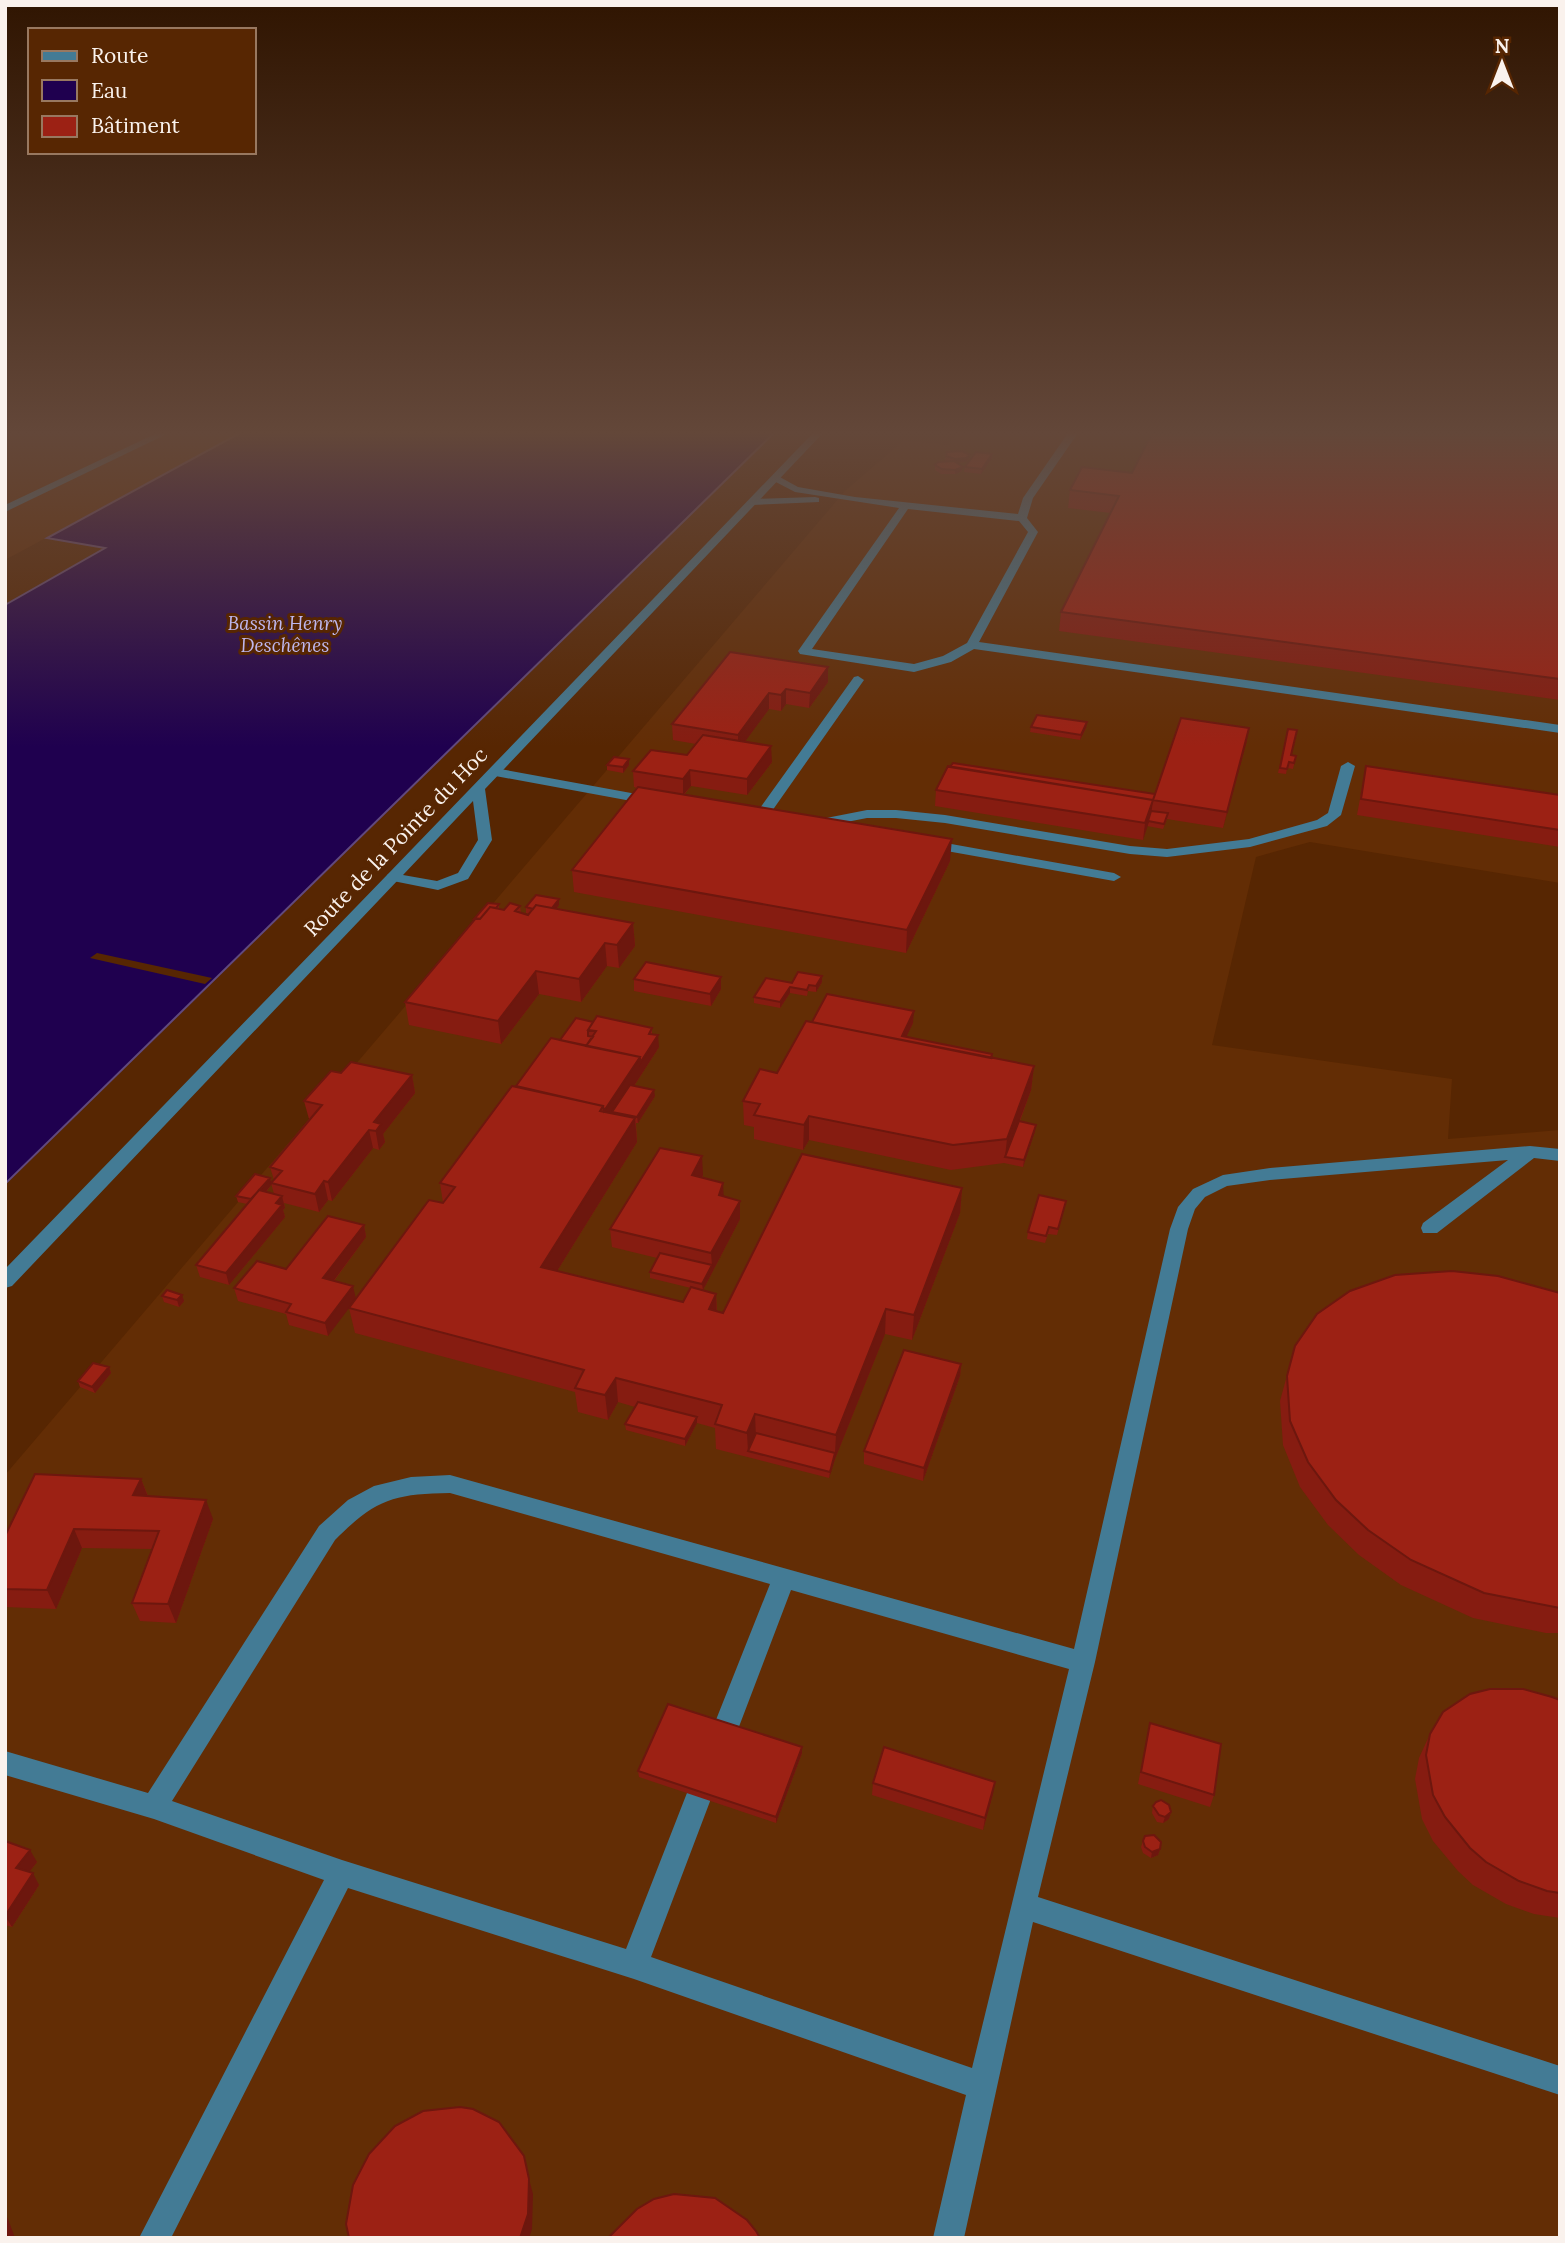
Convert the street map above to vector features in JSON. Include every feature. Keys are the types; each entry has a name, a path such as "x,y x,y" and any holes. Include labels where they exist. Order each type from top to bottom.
{"street":[{"name":"Route de la Pointe du Hoc","path":"5,1282 718,538"},
{"path":"883,538 804,652 914,668 947,659 972,645 1030,538"},
{"path":"972,645 1560,729"},
{"path":"761,818 858,680"},
{"path":"856,831 809,823 867,814 896,814 945,819 1130,850 1167,853 1250,843 1322,823 1334,815 1348,766"},
{"path":"495,772 670,804"},
{"path":"393,877 438,887 463,876 485,841 478,789"},
{"path":"911,841 1114,877"},
{"path":"1430,1228 1530,1152"},
{"path":"948,2238 1023,1905 1083,1662 1179,1228 1187,1207 1199,1193 1223,1181 1247,1177 1530,1152 1560,1155"},
{"path":"155,1807 327,1533 348,1511 376,1492 409,1485 450,1484 1083,1662"},
{"path":"634,1965 783,1579"},
{"path":"5,1763 155,1807 342,1873 634,1965 983,2087"},
{"path":"154,2238 342,1873"},
{"path":"1023,1905 1560,2081"}],"shaded area":[{"path":"5,538 46,538 5,560"},
{"path":"805,538 1560,538 1560,883 1310,842 1256,857 1212,1045 1452,1079 1448,1139 1560,1130 1560,2238 5,2238 5,1475"}],"water":[{"name":"Bassin Henry Deschênes","path":"47,538 667,538 5,1184 5,605 105,548"}],"pier":[{"path":"97,953 212,978 205,984 90,958"}],"building":[{"path":"1098,538 1560,538 1560,679 1061,612"},
{"path":"730,652 828,667 810,693 786,689 781,695 769,693 738,735 672,724"},
{"path":"1037,715 1087,722 1081,735 1031,727"},
{"path":"1181,718 1249,728 1227,812 1153,800"},
{"path":"1288,729 1297,730 1291,755 1296,756 1294,763 1289,762 1287,769 1280,768"},
{"path":"703,735 771,746 747,779 690,770 683,779 633,771 651,750 687,755"},
{"path":"614,757 629,759 623,767 607,765"},
{"path":"953,763 1155,794 1153,800 950,767"},
{"path":"948,766 1153,800 1145,823 936,790"},
{"path":"1366,766 1560,795 1560,830 1361,799"},
{"path":"638,787 952,839 907,930 572,870"},
{"path":"1151,811 1168,813 1164,824 1148,821"},
{"path":"536,895 559,899 552,908 536,905 533,909 526,907"},
{"path":"488,903 499,904 496,908 490,907 480,919 474,919"},
{"path":"510,903 520,906 515,911 528,915 536,905 633,923 617,945 605,943 579,979 536,971 498,1021 405,1002 476,918 480,919 490,907 504,910"},
{"path":"646,962 721,977 710,994 634,979"},
{"path":"798,972 822,976 816,986 809,985 807,990 790,987 780,1002 754,997 766,978 792,983"},
{"path":"827,994 914,1011 902,1036 992,1054 991,1058 812,1022"},
{"path":"597,1016 652,1028 649,1034 658,1035 640,1063 640,1057 586,1046 596,1031 588,1030"},
{"path":"576,1018 593,1022 588,1036 593,1037 586,1046 560,1040"},
{"path":"806,1021 1034,1066 1007,1139 953,1145 809,1116 804,1125 754,1115 760,1104 743,1101 760,1069 777,1073"},
{"path":"551,1038 640,1057 604,1111 603,1106 516,1086"},
{"path":"351,1062 412,1075 374,1122 381,1124 376,1131 369,1130 328,1182 324,1181 315,1194 271,1183 282,1171 270,1167 322,1105 304,1101 331,1071 341,1073"},
{"path":"630,1085 654,1090 637,1117 612,1112"},
{"path":"512,1086 603,1106 600,1111 635,1118 541,1267 683,1302 691,1287 716,1294 709,1309 723,1313 802,1154 962,1188 914,1315 886,1309 836,1435 755,1414 747,1433 715,1424 722,1405 616,1378 605,1395 575,1388 584,1370 349,1308 429,1200 443,1203 455,1187 440,1183"},
{"path":"1019,1121 1036,1125 1024,1160 1005,1157"},
{"path":"660,1148 702,1156 692,1175 723,1183 719,1195 740,1201 711,1253 610,1229"},
{"path":"255,1174 270,1178 251,1199 236,1196"},
{"path":"259,1190 282,1196 276,1203 282,1205 226,1273 196,1265"},
{"path":"1039,1195 1066,1201 1058,1229 1049,1227 1046,1236 1028,1232"},
{"path":"328,1216 364,1225 323,1278 353,1286 325,1323 286,1312 291,1304 234,1288 257,1261 286,1269"},
{"path":"660,1253 712,1265 702,1284 650,1272"},
{"path":"1452,1271 1498,1276 1560,1293 1560,1608 1484,1593 1411,1560 1368,1530 1336,1500 1308,1462 1290,1421 1287,1376 1295,1346 1317,1314 1350,1291 1395,1275"},
{"path":"167,1290 182,1295 177,1300 162,1296"},
{"path":"904,1350 961,1364 924,1468 864,1451"},
{"path":"93,1363 109,1367 92,1387 78,1381"},
{"path":"638,1402 697,1417 685,1439 625,1424"},
{"path":"756,1433 835,1453 830,1472 748,1451"},
{"path":"35,1474 141,1479 133,1495 206,1500 168,1604 132,1603 159,1531 74,1529 47,1590 5,1589 5,1536"},
{"path":"1490,1689 1523,1689 1560,1700 1560,1893 1519,1881 1486,1862 1470,1848 1445,1817 1433,1795 1426,1755 1430,1734 1443,1712 1470,1694"},
{"path":"668,1704 802,1747 776,1817 638,1771"},
{"path":"1150,1723 1221,1744 1214,1795 1141,1772"},
{"path":"884,1747 995,1782 985,1818 873,1783"},
{"path":"1161,1800 1169,1805 1171,1812 1165,1817 1159,1815 1153,1806"},
{"path":"1154,1835 1161,1842 1160,1849 1152,1852 1145,1847 1143,1841 1145,1836"},
{"path":"5,1841 30,1850 16,1868 33,1873 5,1916"},
{"path":"460,2107 473,2109 499,2122 524,2156 529,2179 528,2214 520,2238 349,2238 346,2224 353,2185 369,2154 395,2126 423,2111"},
{"path":"674,2194 715,2198 747,2220 760,2238 608,2238 637,2209 654,2199"}]}
